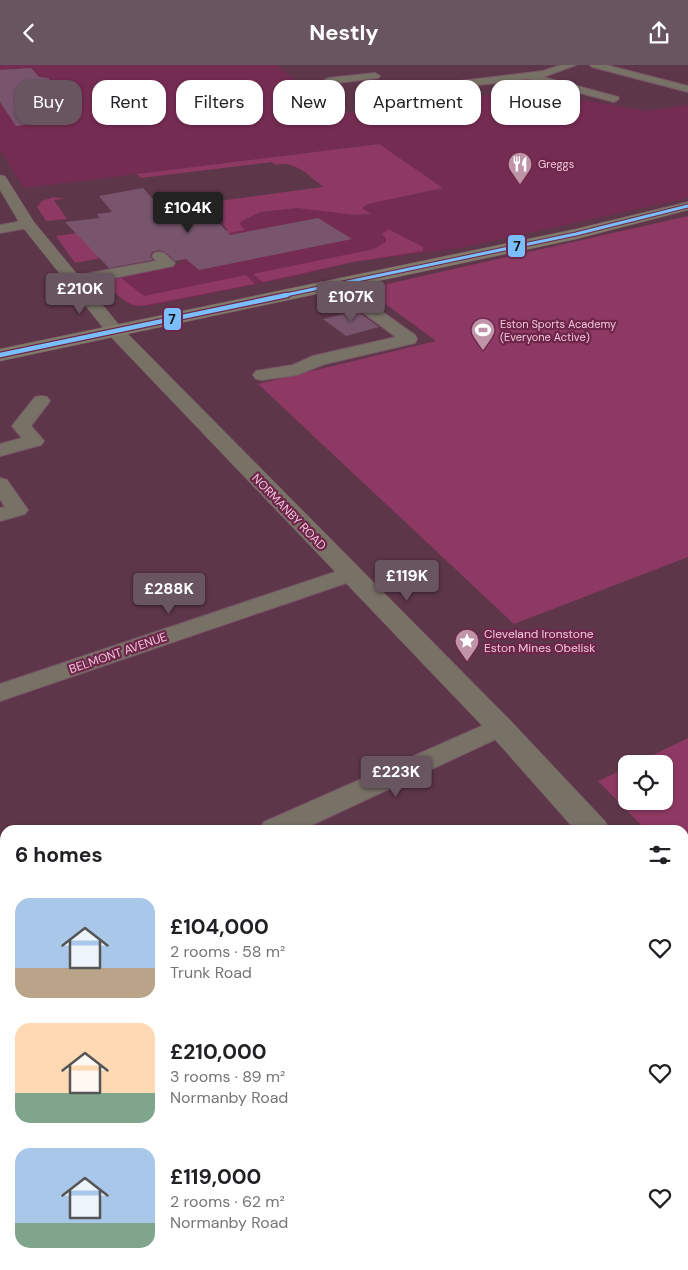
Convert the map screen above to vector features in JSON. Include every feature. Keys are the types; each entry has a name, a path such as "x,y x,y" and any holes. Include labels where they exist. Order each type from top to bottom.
{"main road":[{"path":"0,347 110,327 576,234 688,206"},
{"path":"0,355 110,327"}],"street":[{"path":"474,71 493,80 529,76 571,65"},
{"path":"595,65 688,89"},
{"path":"650,78 669,74"},
{"path":"339,80 375,76"},
{"path":"529,76 614,99"},
{"path":"350,79 374,92 491,80"},
{"name":"NORMANBY ROAD","path":"1,181 28,224 110,327 500,727 589,825"},
{"path":"0,229 28,224"},
{"path":"74,281 168,263 159,256"},
{"path":"262,375 297,370 319,360 409,339 368,309"},
{"path":"0,449 34,441 21,426 42,401"},
{"path":"0,484 18,511 0,515"},
{"name":"BELMONT AVENUE","path":"0,693 350,574"},
{"path":"285,825 500,727"}],"shaded area":[{"path":"0,65 276,65 296,80 273,80 273,125 345,125 345,113 355,112 355,125 481,125 481,96 491,94 491,125 580,125 580,99 647,111 688,105 688,198 460,248 353,262 301,275 150,306 135,306 130,305 107,285 93,280 184,263 165,245 245,229 238,223 260,212 297,208 364,215 370,214 362,208 368,204 443,188 379,144 24,188 0,150"},
{"path":"379,144 443,188 368,204 362,208 371,214 355,215 297,208 260,212 239,223 245,230 75,263 56,236 106,229 196,235 228,230 224,223 204,203 323,187 306,173 295,167 282,164 275,165 272,162 141,178 137,174"},
{"path":"53,197 65,199 54,200 67,219 46,221 37,207 42,201"},
{"path":"688,216 688,557 514,624 258,384 436,341 365,289"},
{"path":"388,229 423,247 423,251 353,262 263,282 253,274 374,249 386,242 386,238 382,234"},
{"path":"246,275 255,284 141,306 129,303 99,282 121,278 144,296"},
{"path":"688,738 688,825 641,825 626,810 673,810 673,755 653,755"},
{"path":"618,772 618,801 598,781"}],"building":[{"path":"31,68 39,77 50,80 15,80 15,124 0,102 0,70"},
{"path":"143,188 159,206 165,205 168,209 201,204 230,235 318,218 352,239 199,270 186,259 175,261 165,252 159,250 152,252 150,256 153,260 109,268 65,222 100,218 97,214 112,212 99,196"},
{"path":"357,311 379,327 346,336 323,319"}],"transit line":[{"name":"7","path":"0,355 576,234 688,206"}],"place":[{"name":"Greggs","path":"520,185"},
{"name":"Eston Sports Academy (Everyone Active)","path":"483,351"},
{"name":"Cleveland Ironstone Eston Mines Obelisk","path":"467,662"}]}
